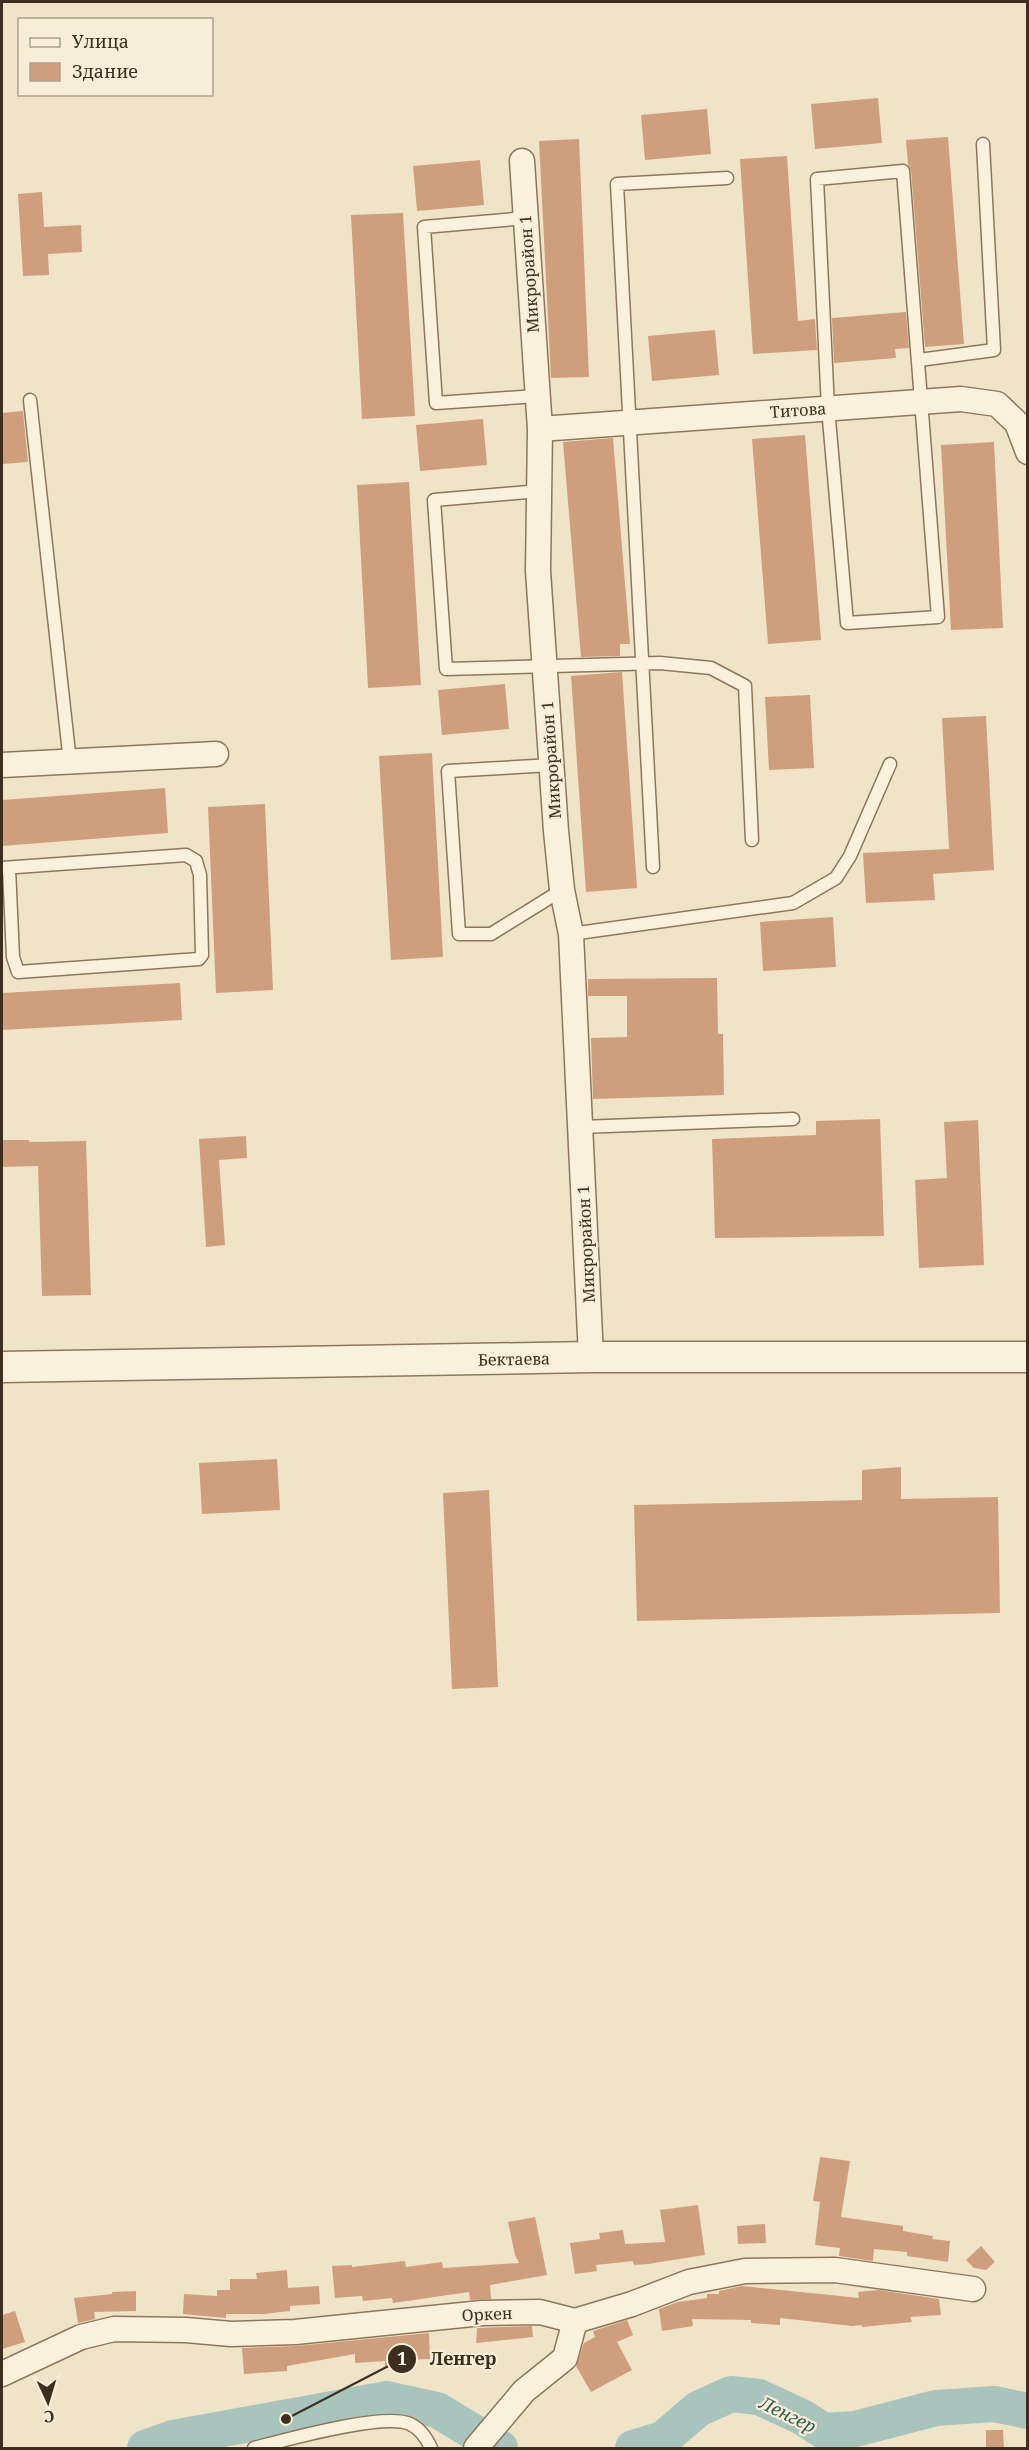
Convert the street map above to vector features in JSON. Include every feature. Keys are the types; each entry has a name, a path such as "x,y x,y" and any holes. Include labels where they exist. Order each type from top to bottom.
{"street":[{"name":"Микрорайон 1","path":"522,161 540,429 538,571 562,890 571,934 591,1358"},
{"name":"Титова","path":"540,429 961,399 997,404 1017,423 1028,452"},
{"path":"2,765 216,754"},
{"name":"Бектаева","path":"2,1367 591,1358 1028,1357"},
{"path":"476,2448 524,2391 565,2358 575,2321 632,2304 689,2282 745,2271 835,2270 972,2289"},
{"name":"Оркен","path":"2,2374 81,2337 114,2329 186,2330 231,2334 295,2332 482,2313 540,2312 575,2321"}],"lane":[{"path":"920,360 994,350 983,144"},
{"path":"903,171 920,360 938,617 847,623 828,408 817,179 903,171"},
{"path":"653,867 617,184 727,178"},
{"path":"526,218 424,227 436,403 537,396"},
{"path":"30,400 70,762"},
{"path":"539,491 434,500 446,669 642,664 711,669 745,686 752,840"},
{"path":"571,934 793,903 836,878 850,856 890,764"},
{"path":"552,765 448,771 459,934 491,934 562,890"},
{"path":"186,855 196,861 200,875 202,955 200,959 18,972 13,957 5,868 186,855"},
{"path":"580,1127 793,1119"},
{"path":"254,2448 379,2421 410,2424 426,2437 431,2448"}],"building":[{"path":"878,98 882,143 815,149 811,104"},
{"path":"707,109 711,154 645,160 641,115"},
{"path":"948,137 964,344 925,347 911,170 908,164 906,140"},
{"path":"579,139 589,377 551,378 539,141"},
{"path":"787,156 798,321 815,319 817,350 753,354 740,159"},
{"path":"480,160 484,205 417,211 413,166"},
{"path":"42,192 44,227 81,225 82,252 48,254 49,275 23,276 18,194"},
{"path":"403,213 415,416 362,419 351,215"},
{"path":"906,312 909,348 895,349 896,358 834,363 832,318"},
{"path":"715,330 719,375 652,381 648,336"},
{"path":"23,411 28,462 2,464 2,413"},
{"path":"483,419 487,465 420,471 416,425"},
{"path":"805,435 821,640 768,644 752,439"},
{"path":"613,438 630,644 620,644 620,656 581,657 563,442"},
{"path":"994,442 1003,628 951,630 941,445"},
{"path":"409,482 421,685 368,688 357,485"},
{"path":"622,672 637,888 586,892 571,676"},
{"path":"505,684 509,729 442,735 438,690"},
{"path":"810,695 814,768 769,770 765,697"},
{"path":"986,716 994,870 933,874 935,900 866,903 863,853 949,849 942,718"},
{"path":"432,753 443,957 391,960 379,756"},
{"path":"165,788 168,833 2,846 2,800"},
{"path":"265,804 273,990 216,993 208,807"},
{"path":"833,917 836,967 763,971 760,922"},
{"path":"717,978 718,1034 723,1034 724,1095 593,1099 591,1038 627,1037 627,996 588,996 588,979"},
{"path":"180,983 182,1020 2,1030 2,993"},
{"path":"880,1119 884,1236 715,1238 712,1139 816,1135 816,1121"},
{"path":"978,1120 984,1265 919,1268 915,1180 947,1178 944,1122"},
{"path":"246,1136 247,1158 219,1160 225,1245 206,1247 199,1139"},
{"path":"2,1140 86,1141 91,1295 42,1296 38,1166 2,1167"},
{"path":"277,1459 280,1510 202,1514 199,1463"},
{"path":"901,1467 901,1499 998,1497 1000,1613 637,1621 634,1505 862,1500 862,1470"},
{"path":"489,1490 498,1687 452,1689 443,1493"},
{"path":"820,2157 850,2161 841,2217 903,2226 903,2231 950,2241 948,2262 907,2256 907,2252 874,2249 873,2261 839,2256 840,2248 815,2245 820,2202 813,2201"},
{"path":"698,2205 705,2255 648,2264 634,2265 633,2261 596,2265 597,2271 575,2274 570,2243 600,2239 599,2233 623,2230 625,2244 665,2242 660,2210"},
{"path":"535,2217 547,2275 490,2285 491,2299 470,2300 469,2292 393,2303 392,2298 363,2301 362,2296 335,2298 332,2266 352,2265 352,2267 405,2261 406,2267 442,2262 443,2268 519,2263 508,2222"},
{"path":"765,2224 766,2243 738,2244 737,2226"},
{"path":"981,2246 995,2262 986,2270 974,2268 966,2260"},
{"path":"287,2270 288,2288 319,2286 320,2304 290,2306 290,2311 264,2314 226,2314 226,2318 183,2314 184,2294 217,2296 217,2290 230,2290 230,2279 257,2279 256,2273"},
{"path":"742,2286 859,2298 858,2292 879,2290 939,2299 941,2315 910,2317 912,2322 862,2327 862,2325 852,2326 780,2318 780,2325 751,2323 751,2320 692,2319 693,2326 662,2331 659,2309 678,2302 707,2298 707,2294 719,2294 719,2291"},
{"path":"136,2291 136,2311 94,2312 95,2319 78,2323 74,2298"},
{"path":"15,2311 25,2342 2,2349 2,2315"},
{"path":"627,2320 633,2335 617,2342 632,2370 591,2392 576,2366 584,2343 595,2337 593,2331"},
{"path":"532,2326 533,2337 476,2343 477,2328"},
{"path":"429,2333 430,2359 403,2360 404,2367 385,2368 385,2361 355,2363 355,2354 287,2366 287,2371 244,2374 242,2348 296,2346"},
{"path":"986,2430 1003,2430 1004,2448 986,2448"}],"waterway":[{"name":"Ленгер","path":"633,2448 663,2439 698,2409 731,2394 759,2397 802,2417 824,2431 855,2429 936,2408 994,2404 1028,2411"},
{"name":"Ленгер","path":"145,2448 173,2438 387,2399 437,2410 500,2448"}],"place":[{"name":"Ленгер","path":"286,2419"}]}
